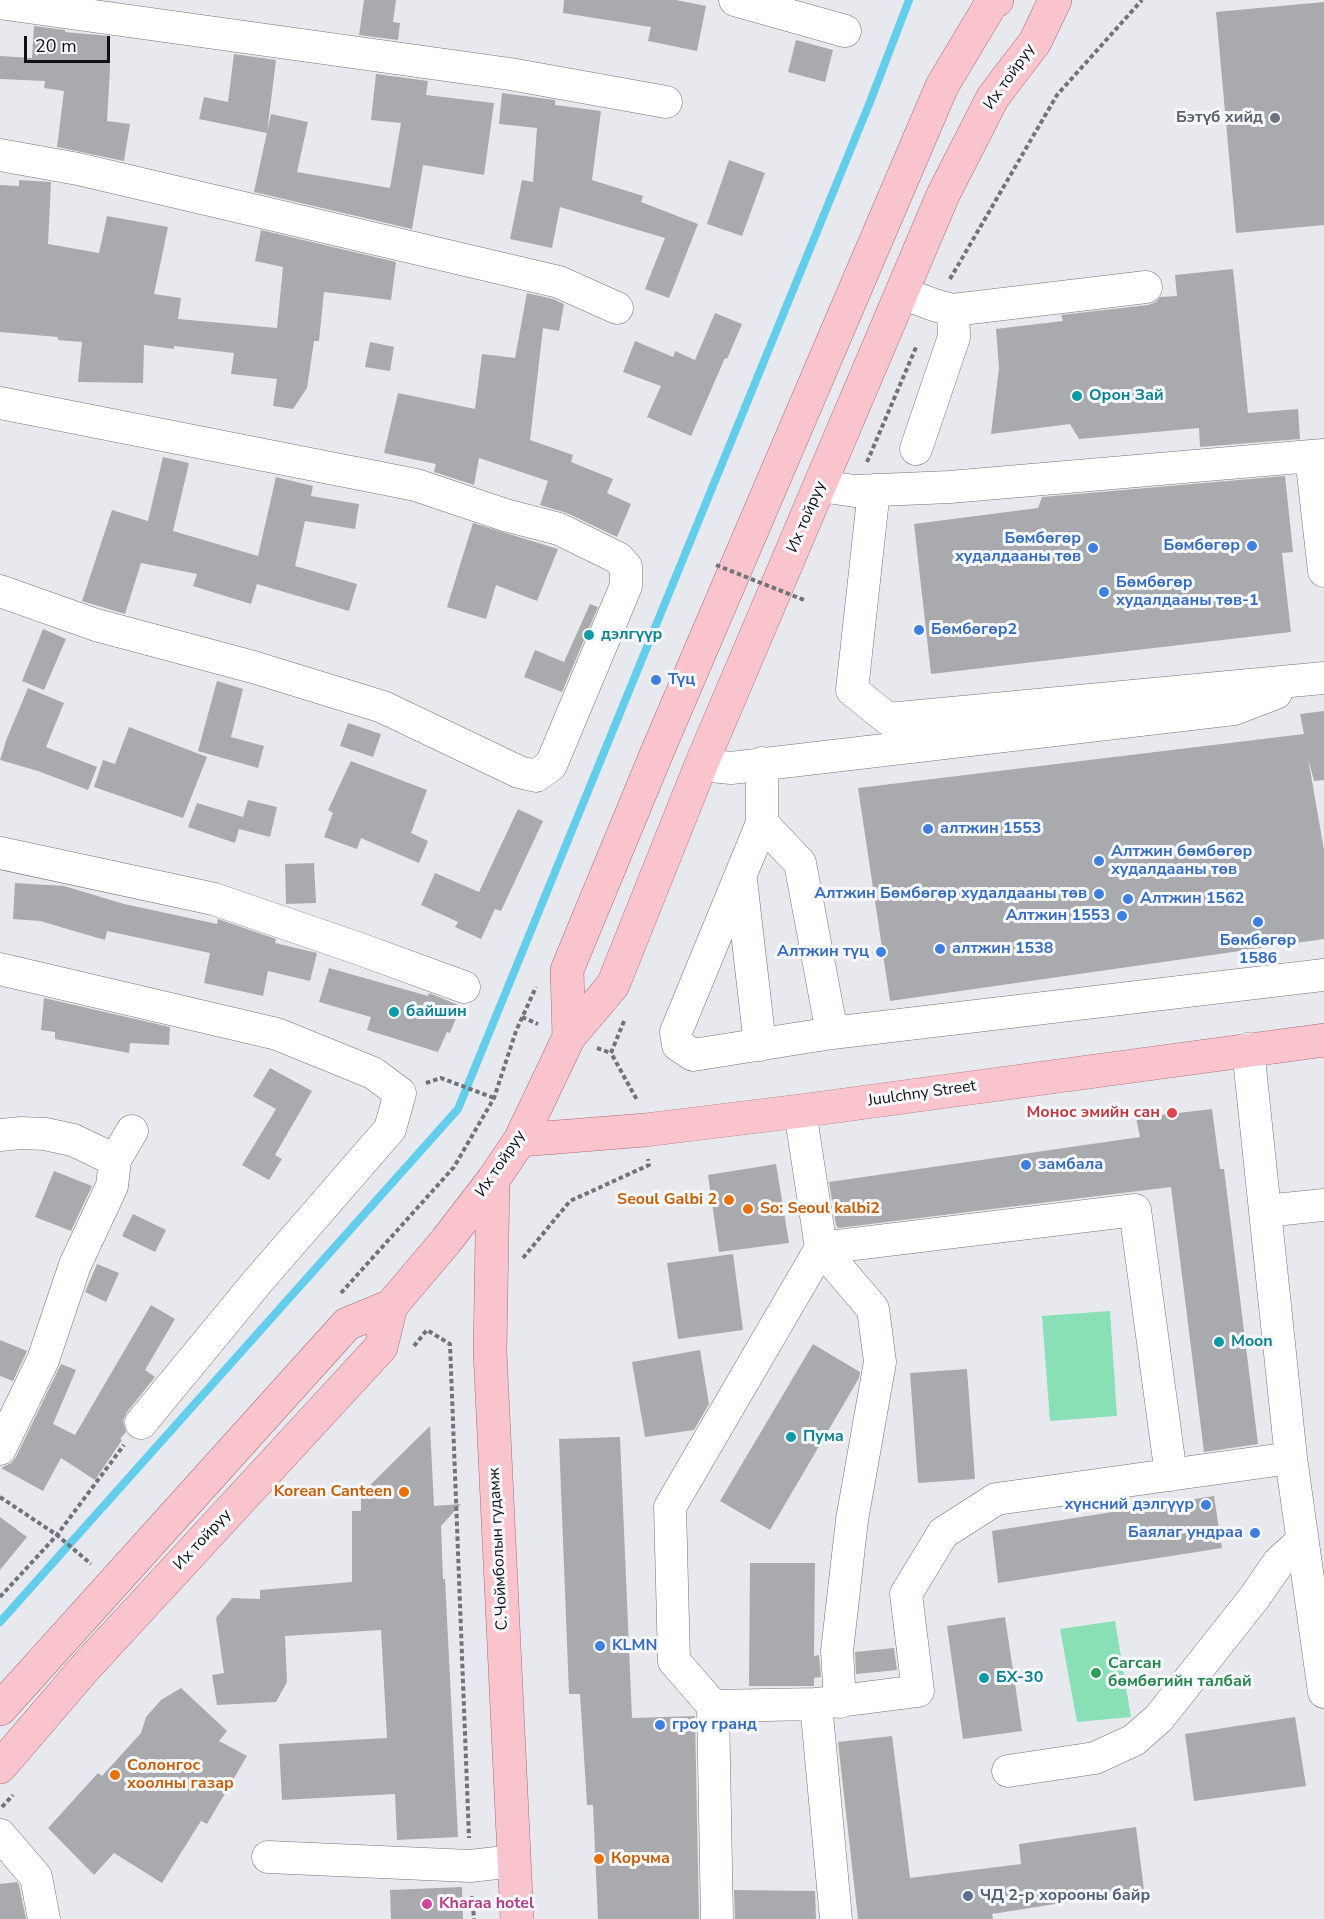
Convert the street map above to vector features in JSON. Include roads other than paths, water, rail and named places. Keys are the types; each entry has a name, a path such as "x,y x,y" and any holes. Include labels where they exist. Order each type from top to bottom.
{"main road":[{"name":"Их тойруу","path":"0,1767 84,1669 381,1347 391,1306 446,1241 493,1180 520,1140 569,1037 613,985 701,765 943,195 993,98 1035,42 1054,0"},
{"name":"Их тойруу","path":"569,1037 567,970 901,179 942,86 993,1"},
{"name":"Juulchny Street","path":"520,1140 645,1130 801,1111 1324,1040"},
{"name":"С.Чоймболын гудамж","path":"493,1180 490,1351 517,1919"},
{"name":"Их тойруу","path":"0,1709 347,1323 391,1306"}],"street":[{"path":"735,0 845,31"},
{"path":"0,3 510,74 666,102"},
{"path":"0,155 78,169 559,282 617,308"},
{"path":"902,293 944,308 1146,287"},
{"path":"916,449 954,338 944,308"},
{"path":"0,403 416,485 505,515 559,529 618,558 626,567 626,586 550,765 536,776 519,772 383,707 253,667 96,625 0,591"},
{"path":"820,486 864,491 950,488 1318,455 1324,571"},
{"path":"864,491 852,690 888,719 1319,679"},
{"path":"701,765 731,768 1234,709 1319,679"},
{"path":"762,763 762,824 676,1032 678,1045 693,1055 832,1033 1324,975"},
{"path":"762,824 800,863 832,1033"},
{"path":"0,853 214,899 464,987"},
{"path":"740,876 760,1045"},
{"path":"0,969 278,1034 373,1073 400,1093 390,1129 258,1281 141,1423"},
{"path":"1248,1050 1291,1458 1324,1692"},
{"path":"801,1111 821,1248 873,1309 880,1362 852,1520 837,1651 828,1703 836,1919"},
{"path":"0,1449 43,1360 75,1265 112,1186 115,1160 132,1131"},
{"path":"0,1135 45,1134 73,1140 115,1160"},
{"path":"1265,1211 1324,1205"},
{"path":"821,1248 1135,1210 1171,1475"},
{"path":"717,1919 713,1706 675,1661 670,1507 821,1248"},
{"path":"713,1706 828,1703 918,1691 906,1594 944,1533 996,1499 1291,1458"},
{"path":"1008,1771 1095,1758 1134,1740 1159,1718 1279,1563 1302,1541"},
{"path":"0,1835 36,1877 44,1919"},
{"path":"268,1857 470,1866 514,1861"}],"waterway":[{"path":"0,1622 458,1109 870,102 909,0"}],"place":[{"name":"Бэтүб хийд","path":"1275,118"},
{"name":"Орон Зай","path":"1077,396"},
{"name":"Бөмбөгөр","path":"1252,546"},
{"name":"Бөмбөгөр худалдааны төв","path":"1093,548"},
{"name":"Бөмбөгөр худалдааны төв-1","path":"1104,592"},
{"name":"Бөмбөгөр2","path":"919,630"},
{"name":"дэлгүүр","path":"589,635"},
{"name":"Түц","path":"656,680"},
{"name":"алтжин 1553","path":"928,829"},
{"name":"Алтжин бөмбөгөр худалдааны төв","path":"1099,861"},
{"name":"Алтжин Бөмбөгөр худалдааны төв","path":"1099,894"},
{"name":"Алтжин 1562","path":"1128,899"},
{"name":"Алтжин 1553","path":"1122,916"},
{"name":"Бөмбөгөр 1586","path":"1258,922"},
{"name":"алтжин 1538","path":"940,949"},
{"name":"Алтжин түц","path":"881,952"},
{"name":"байшин","path":"394,1012"},
{"name":"Монос эмийн сан","path":"1172,1113"},
{"name":"замбала","path":"1026,1165"},
{"name":"Seoul Galbi 2","path":"729,1200"},
{"name":"So: Seoul kalbi2","path":"748,1209"},
{"name":"Moon","path":"1219,1342"},
{"name":"Пума","path":"791,1437"},
{"name":"Korean Canteen","path":"404,1492"},
{"name":"хүнсний дэлгүүр","path":"1206,1505"},
{"name":"Баялаг ундраа","path":"1255,1533"},
{"name":"KLMN","path":"600,1646"},
{"name":"Сагсан бөмбөгийн талбай","path":"1096,1673"},
{"name":"БХ-30","path":"984,1678"},
{"name":"гроү гранд","path":"660,1725"},
{"name":"Солонгос хоолны газар","path":"115,1775"},
{"name":"Корчма","path":"599,1859"},
{"name":"ЧД 2-р хорооны байр","path":"968,1896"},
{"name":"Kharaa hotel","path":"427,1904"}]}
